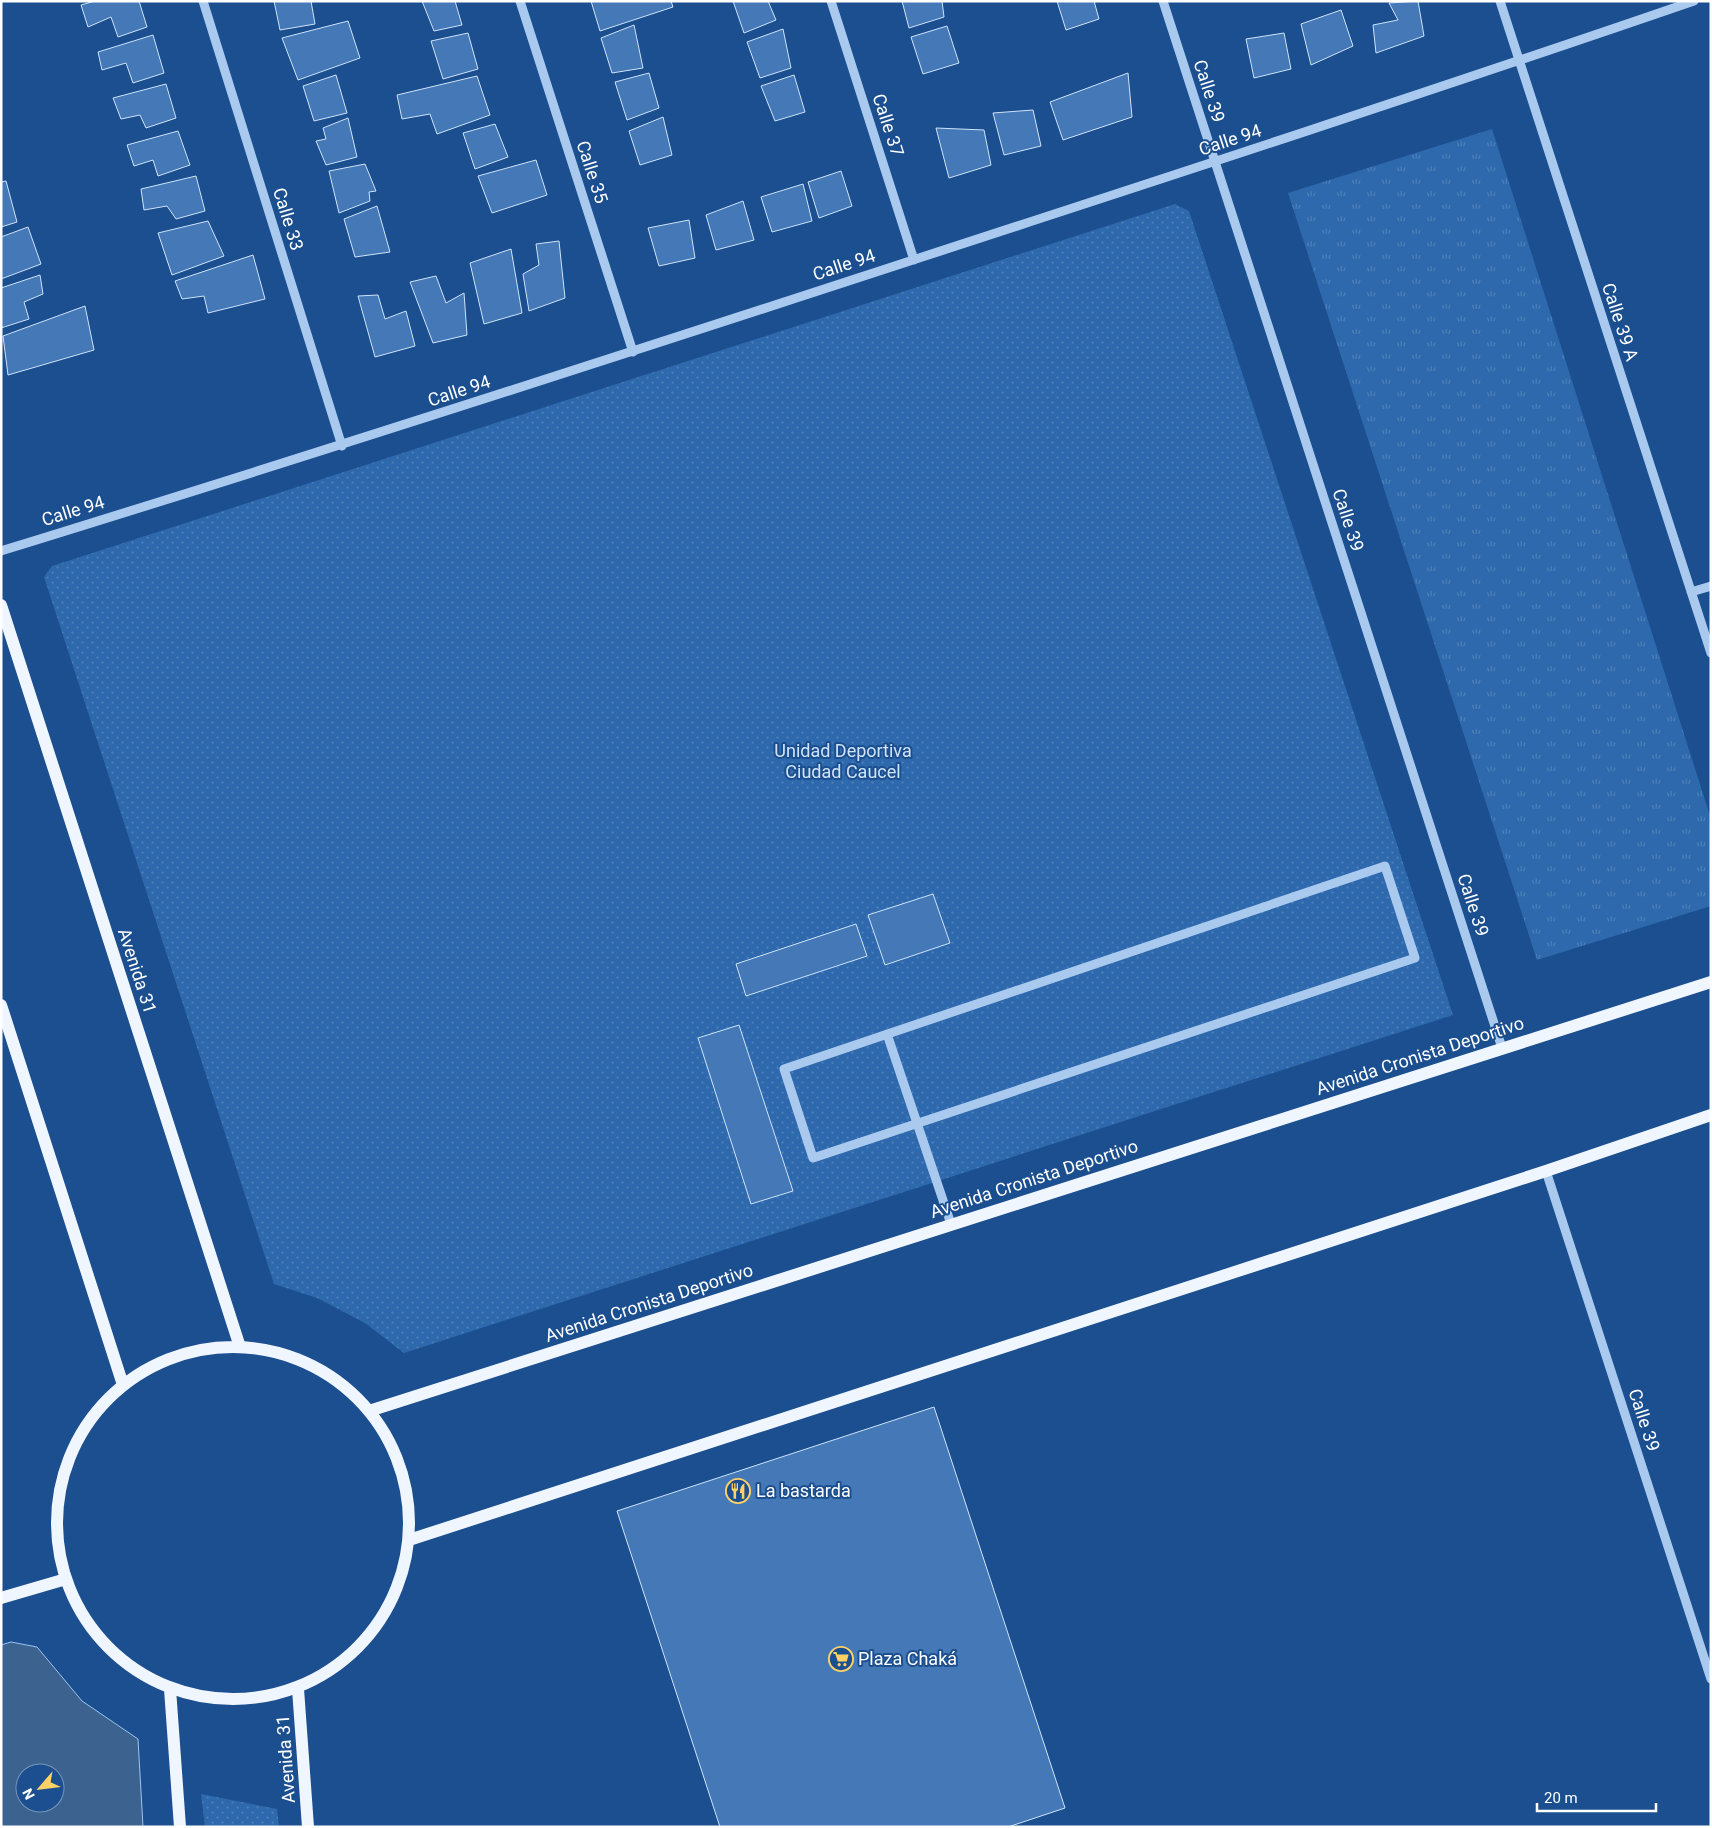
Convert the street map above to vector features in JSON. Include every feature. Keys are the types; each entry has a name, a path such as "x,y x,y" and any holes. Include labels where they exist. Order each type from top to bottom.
{"main road":[{"name":"Avenida 31","path":"1,605 240,1347"},
{"name":"Avenida Cronista Deportivo","path":"369,1411 1711,982"},
{"path":"1,1005 123,1385"},
{"path":"409,1540 1546,1171 1711,1115"},
{"path":"232,1346 240,1347 283,1354 330,1376 369,1411 394,1450 405,1485 409,1540 398,1588 374,1630 340,1665 298,1689 256,1699 212,1699 170,1689 125,1663 89,1625 66,1579 57,1528 63,1476 83,1430 123,1385 150,1366 190,1352 232,1346"},
{"path":"1,1598 66,1579"},
{"path":"170,1689 180,1827"},
{"name":"Avenida 31","path":"298,1689 308,1827"}],"street":[{"name":"Calle 33","path":"203,1 342,446"},
{"name":"Calle 35","path":"520,1 633,352"},
{"name":"Calle 37","path":"831,1 914,260"},
{"name":"Calle 39","path":"1163,1 1502,1048"},
{"name":"Calle 39 A","path":"1500,1 1711,653"},
{"name":"Calle 94","path":"1,551 342,446 633,352 1215,162 1694,1"},
{"path":"1690,592 1711,586"},
{"path":"1385,866 1415,958 813,1158 784,1069 888,1034 1385,866"},
{"path":"888,1034 951,1224"},
{"name":"Calle 39","path":"1546,1171 1711,1679"}],"green space":[{"path":"1492,129 1711,819 1711,906 1537,960 1288,193"},
{"name":"Unidad Deportiva Ciudad Caucel","path":"1175,204 1189,211 1453,1015 404,1353 365,1323 317,1298 274,1284 44,577 52,566"},
{"path":"201,1794 277,1809 279,1827 205,1827"}],"shaded area":[{"path":"11,1642 37,1647 82,1701 138,1739 143,1827 1,1827 1,1645"}],"building":[{"path":"95,1 139,1 147,27 118,37 111,17 88,27 81,5"},
{"path":"274,1 311,1 315,24 280,30"},
{"path":"422,1 455,1 462,25 434,31"},
{"path":"591,1 671,1 673,7 600,31"},
{"path":"733,1 768,1 776,20 744,33"},
{"path":"902,1 942,1 944,17 909,28"},
{"path":"1057,1 1094,1 1099,19 1066,30"},
{"path":"1418,1 1424,36 1376,53 1373,25 1398,20 1389,3"},
{"path":"1341,10 1353,46 1311,65 1301,24"},
{"path":"348,21 360,58 298,80 282,38"},
{"path":"634,25 643,68 612,73 601,38"},
{"path":"947,26 959,63 923,74 911,37"},
{"path":"783,29 791,68 760,78 747,42"},
{"path":"468,33 478,69 443,79 431,41"},
{"path":"1284,33 1291,69 1254,78 1246,39"},
{"path":"153,35 164,73 133,83 126,63 102,70 98,52"},
{"path":"649,73 659,108 627,120 615,82"},
{"path":"1128,73 1132,117 1063,140 1050,102"},
{"path":"336,75 347,113 314,121 303,86"},
{"path":"794,75 805,112 775,121 761,86"},
{"path":"477,76 490,115 437,134 430,114 402,119 397,95"},
{"path":"166,84 176,118 146,128 140,115 121,119 113,98"},
{"path":"1033,110 1041,146 1004,155 993,113"},
{"path":"663,117 672,155 640,165 629,131"},
{"path":"348,118 357,157 326,165 316,141 326,139 323,128"},
{"path":"495,124 508,157 475,169 463,133"},
{"path":"936,128 984,130 991,165 949,178"},
{"path":"178,131 190,165 158,176 153,160 134,166 127,145"},
{"path":"536,160 547,195 492,213 478,176"},
{"path":"365,164 376,191 369,192 370,201 339,213 329,171"},
{"path":"841,171 852,206 819,218 808,182"},
{"path":"196,176 205,211 176,219 167,206 144,210 141,189"},
{"path":"6,181 17,222 1,227 1,182"},
{"path":"803,184 812,221 772,232 761,197"},
{"path":"743,201 754,240 716,250 706,215"},
{"path":"377,206 390,252 355,257 344,219"},
{"path":"689,220 695,258 659,266 648,228"},
{"path":"208,221 224,256 172,275 158,233"},
{"path":"28,227 41,264 1,279 1,237"},
{"path":"559,241 565,298 529,311 523,274 539,265 536,244"},
{"path":"511,249 522,313 484,324 470,263"},
{"path":"253,255 265,299 208,313 204,296 182,299 175,281"},
{"path":"40,275 43,294 24,302 29,319 1,328 1,288"},
{"path":"436,276 446,303 464,293 467,335 433,343 410,282"},
{"path":"378,295 385,319 406,311 415,346 375,357 358,296"},
{"path":"85,306 94,350 8,375 3,336"},
{"path":"933,894 950,943 885,965 868,915"},
{"path":"856,924 867,956 746,996 736,964"},
{"path":"739,1025 793,1191 751,1204 698,1038"},
{"name":"Plaza Chaká","path":"934,1407 1065,1808 1008,1827 720,1827 617,1511"}],"place":[{"name":"La bastarda","path":"738,1491"},
{"name":"Plaza Chaká","path":"841,1659"}]}
